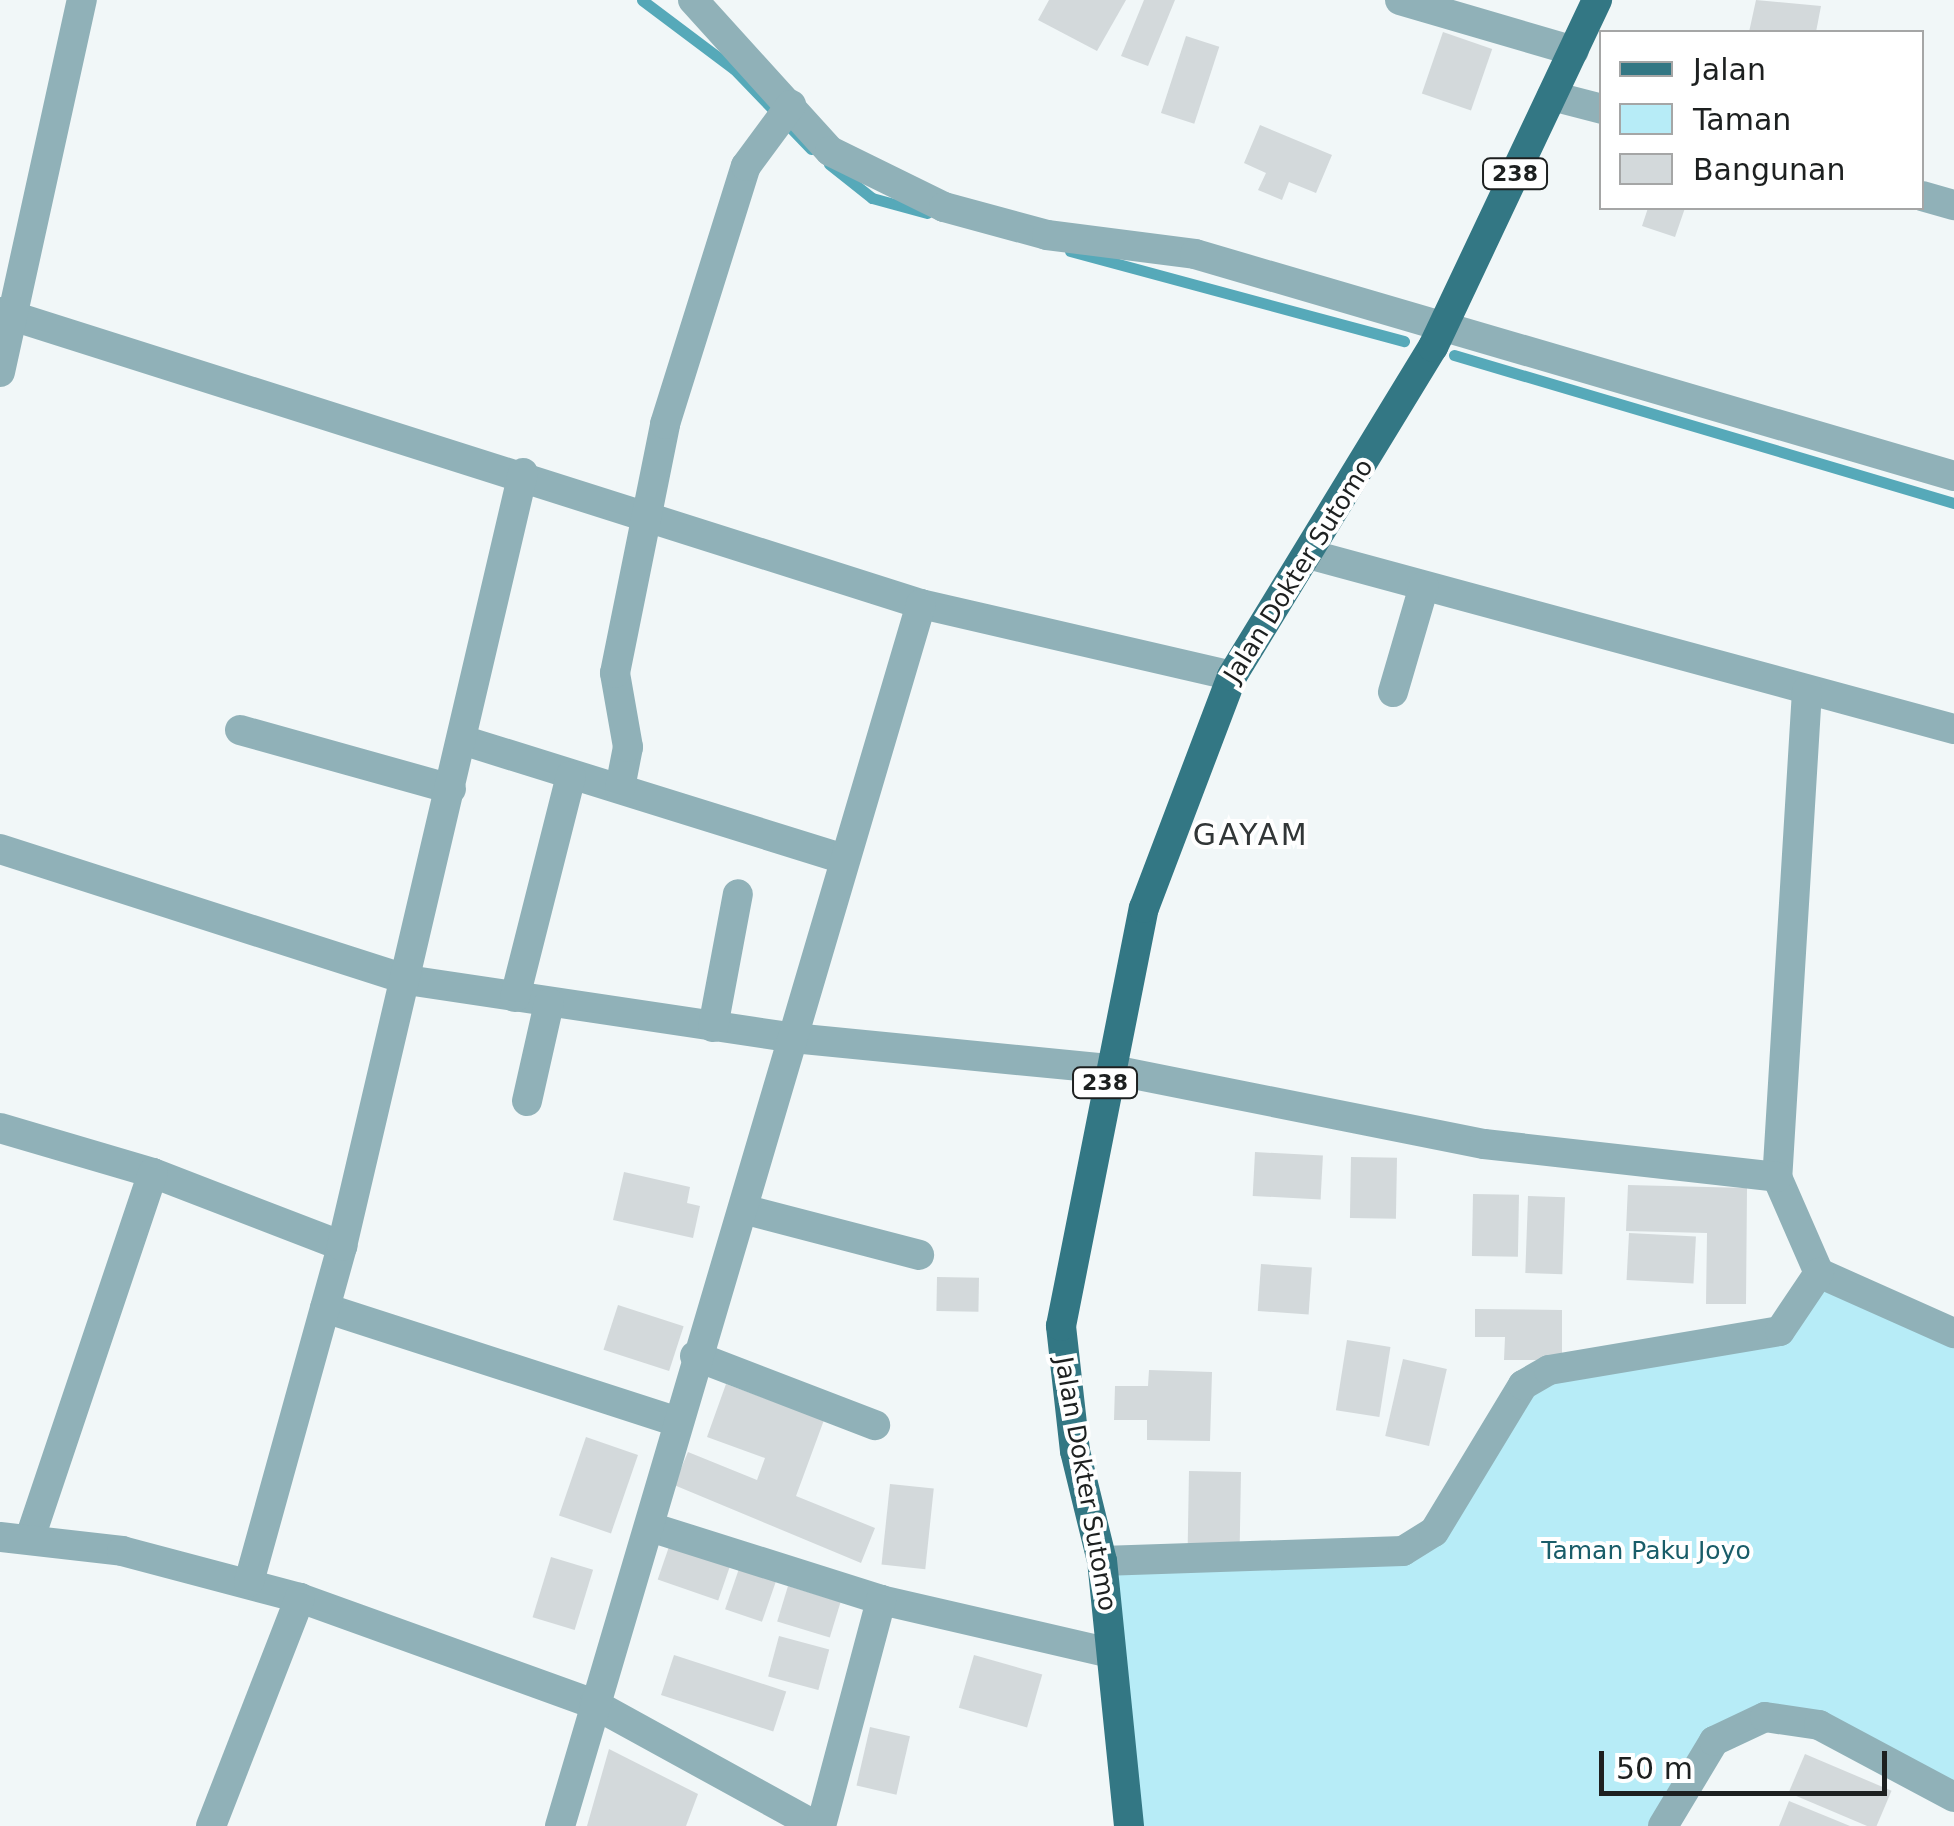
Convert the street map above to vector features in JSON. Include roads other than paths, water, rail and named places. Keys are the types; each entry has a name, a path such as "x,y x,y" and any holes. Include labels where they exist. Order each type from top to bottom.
{"main road":[{"name":"Jalan Dokter Sutomo","path":"1129,1826 1102,1561 1075,1451 1061,1326 1108,1069 1153,872 1232,676 1312,555 1440,332 1597,0"}],"street":[{"path":"0,372 7,314 82,0"},
{"path":"694,0 780,115 854,170 944,206 1047,235 1195,254 1440,332 1954,476"},
{"path":"1400,0 1574,52"},
{"path":"1552,96 1599,108"},
{"path":"620,788 628,747 615,673 646,514 716,249 780,115"},
{"path":"1924,197 1954,205"},
{"path":"7,314 522,474 921,604 1232,676"},
{"path":"250,1582 342,1246 522,474"},
{"path":"1312,555 1954,729"},
{"path":"1393,692 1424,586"},
{"path":"560,1826 650,1527 695,1356 793,1038 842,858 921,604"},
{"path":"1806,691 1777,1177 1819,1273 1954,1332"},
{"path":"240,730 451,790"},
{"path":"462,740 842,858"},
{"path":"515,997 571,776"},
{"path":"0,849 407,980 793,1038 1108,1069 1484,1144 1777,1177"},
{"path":"713,1027 738,894"},
{"path":"527,1101 549,1003"},
{"path":"0,1128 153,1172 342,1246"},
{"path":"31,1535 153,1172"},
{"path":"743,1209 920,1255"},
{"path":"1102,1561 1363,1560 1404,1551 1434,1532 1523,1385 1549,1370 1780,1331 1819,1273"},
{"path":"325,1308 676,1421"},
{"path":"695,1356 876,1425"},
{"path":"650,1527 880,1600 1111,1652"},
{"path":"0,1536 31,1535 250,1582 300,1598 594,1704 818,1826 880,1600"},
{"path":"211,1826 300,1598"},
{"path":"1663,1826 1714,1741 1764,1717 1819,1725 1954,1797"}],"waterway":[{"path":"642,0 734,69 811,149"},
{"path":"829,164 872,198 927,213"},
{"path":"1070,251 1404,341"},
{"path":"1454,355 1954,503"}],"district":[{"name":"GAYAM","path":"1251,835"}],"park label":[{"name":"Taman Paku Joyo","path":"1646,1551"}]}
